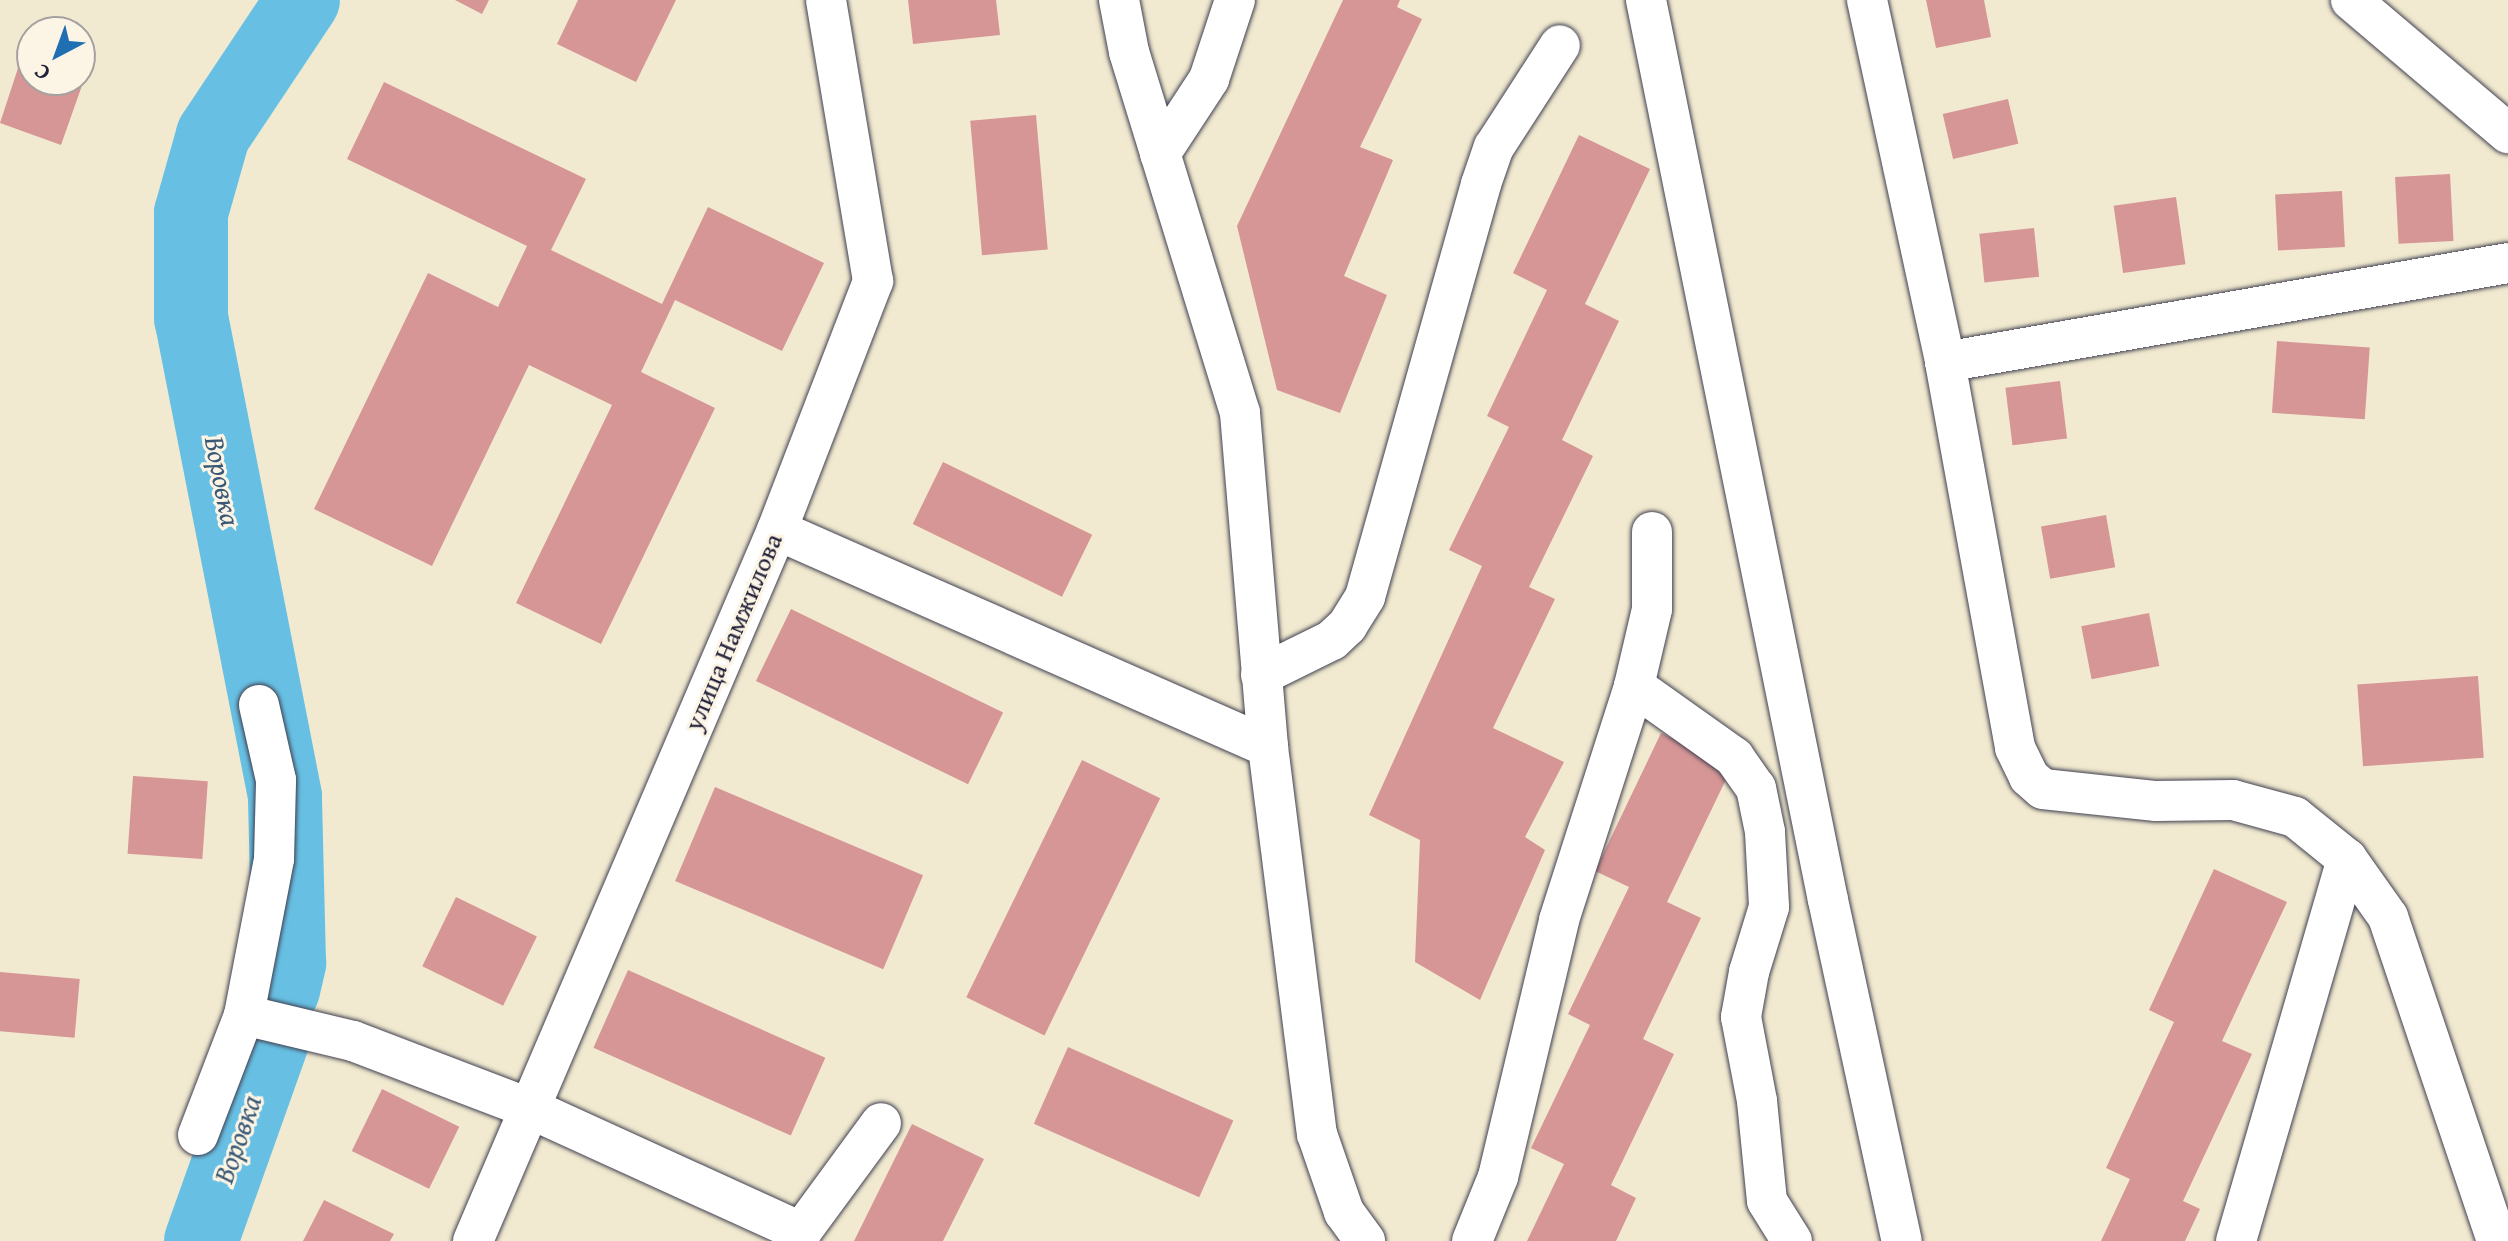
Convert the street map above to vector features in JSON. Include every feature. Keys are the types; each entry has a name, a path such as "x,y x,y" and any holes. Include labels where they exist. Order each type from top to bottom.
{"street":[{"name":"улица Намжилова","path":"484,1233 531,1109 777,530 873,281 826,0"},
{"path":"1119,0 1129,52 1240,413 1268,747 1317,1134 1344,1212 1365,1241"},
{"path":"1160,154 1209,79 1235,0"},
{"path":"1646,0 1819,853 1902,1241"},
{"path":"1867,0 1945,362 2015,748 2029,777 2043,789 2156,801 2233,800 2295,817 2347,859 2388,917 2497,1241"},
{"path":"2351,0 2508,133"},
{"path":"1261,675 1332,640 1347,626 1365,597 1494,147 1560,45"},
{"path":"1945,362 2508,263"},
{"path":"777,530 1268,747"},
{"path":"1472,1241 1498,1177 1559,920 1634,686 1652,609 1652,532"},
{"path":"1634,686 1734,757 1756,788 1765,832 1769,907 1749,972 1741,1017 1757,1101 1767,1201 1792,1241"},
{"path":"198,1135 244,1015 274,859 276,780 259,705"},
{"path":"2236,1241 2347,859"},
{"path":"244,1015 353,1041 531,1109 801,1232 881,1123"}],"building":[{"path":"455,0 489,0 482,14"},
{"path":"578,0 676,0 636,82 557,44"},
{"path":"908,0 996,0 1000,35 913,44"},
{"path":"1343,0 1400,0 1397,7 1422,19 1360,147 1393,160 1344,276 1387,295 1340,413 1277,390 1237,226"},
{"path":"1926,0 1984,0 1991,37 1936,48"},
{"path":"16,74 16,96 78,96 61,145 0,123"},
{"path":"384,82 586,179 551,250 662,304 708,207 824,263 782,351 675,300 641,372 715,408 601,644 516,603 612,405 529,365 432,566 314,509 428,273 498,307 527,246 347,159"},
{"path":"2008,99 2018,144 1953,159 1943,114"},
{"path":"1036,115 1048,249 982,255 970,121"},
{"path":"1579,135 1650,169 1585,304 1619,321 1562,440 1593,456 1529,587 1555,599 1493,728 1564,762 1525,837 1545,850 1480,1000 1415,962 1420,840 1369,815 1482,566 1449,550 1509,427 1487,416 1547,290 1513,273"},
{"path":"2450,174 2454,241 2399,244 2395,177"},
{"path":"2342,191 2345,247 2278,250 2275,195"},
{"path":"2176,197 2185,264 2123,273 2114,206"},
{"path":"2034,228 2039,277 1984,282 1979,234"},
{"path":"2277,341 2370,347 2365,419 2272,413"},
{"path":"2060,381 2067,439 2012,445 2005,388"},
{"path":"943,462 1092,535 1062,597 913,524"},
{"path":"2106,515 2115,567 2050,579 2041,526"},
{"path":"791,609 1003,712 968,784 756,681"},
{"path":"2149,613 2159,666 2092,679 2081,626"},
{"path":"2478,676 2484,758 2363,766 2357,684"},
{"path":"1661,733 1732,767 1667,902 1701,918 1643,1039 1674,1054 1611,1185 1636,1198 1616,1241 1527,1241 1564,1164 1531,1148 1590,1025 1568,1014 1629,887 1595,871"},
{"path":"1082,760 1160,798 1044,1035 966,997"},
{"path":"133,776 208,781 202,859 128,854"},
{"path":"715,787 923,875 883,969 675,881"},
{"path":"2214,869 2287,902 2222,1041 2252,1054 2183,1201 2200,1209 2185,1241 2101,1241 2130,1179 2106,1168 2174,1022 2149,1010"},
{"path":"456,897 537,936 503,1006 422,966"},
{"path":"628,970 825,1058 791,1136 593,1048"},
{"path":"0,972 80,979 75,1038 0,1031"},
{"path":"1068,1047 1233,1121 1199,1197 1034,1124"},
{"path":"382,1089 459,1127 429,1189 352,1151"},
{"path":"912,1124 984,1159 943,1241 854,1241"},
{"path":"324,1200 394,1234 390,1241 303,1241"}],"waterway":[{"name":"Воровка","path":"283,990 289,963 285,796 191,319 191,213 213,135 303,0"},
{"name":"Воровка","path":"201,1241 274,1036"}]}
